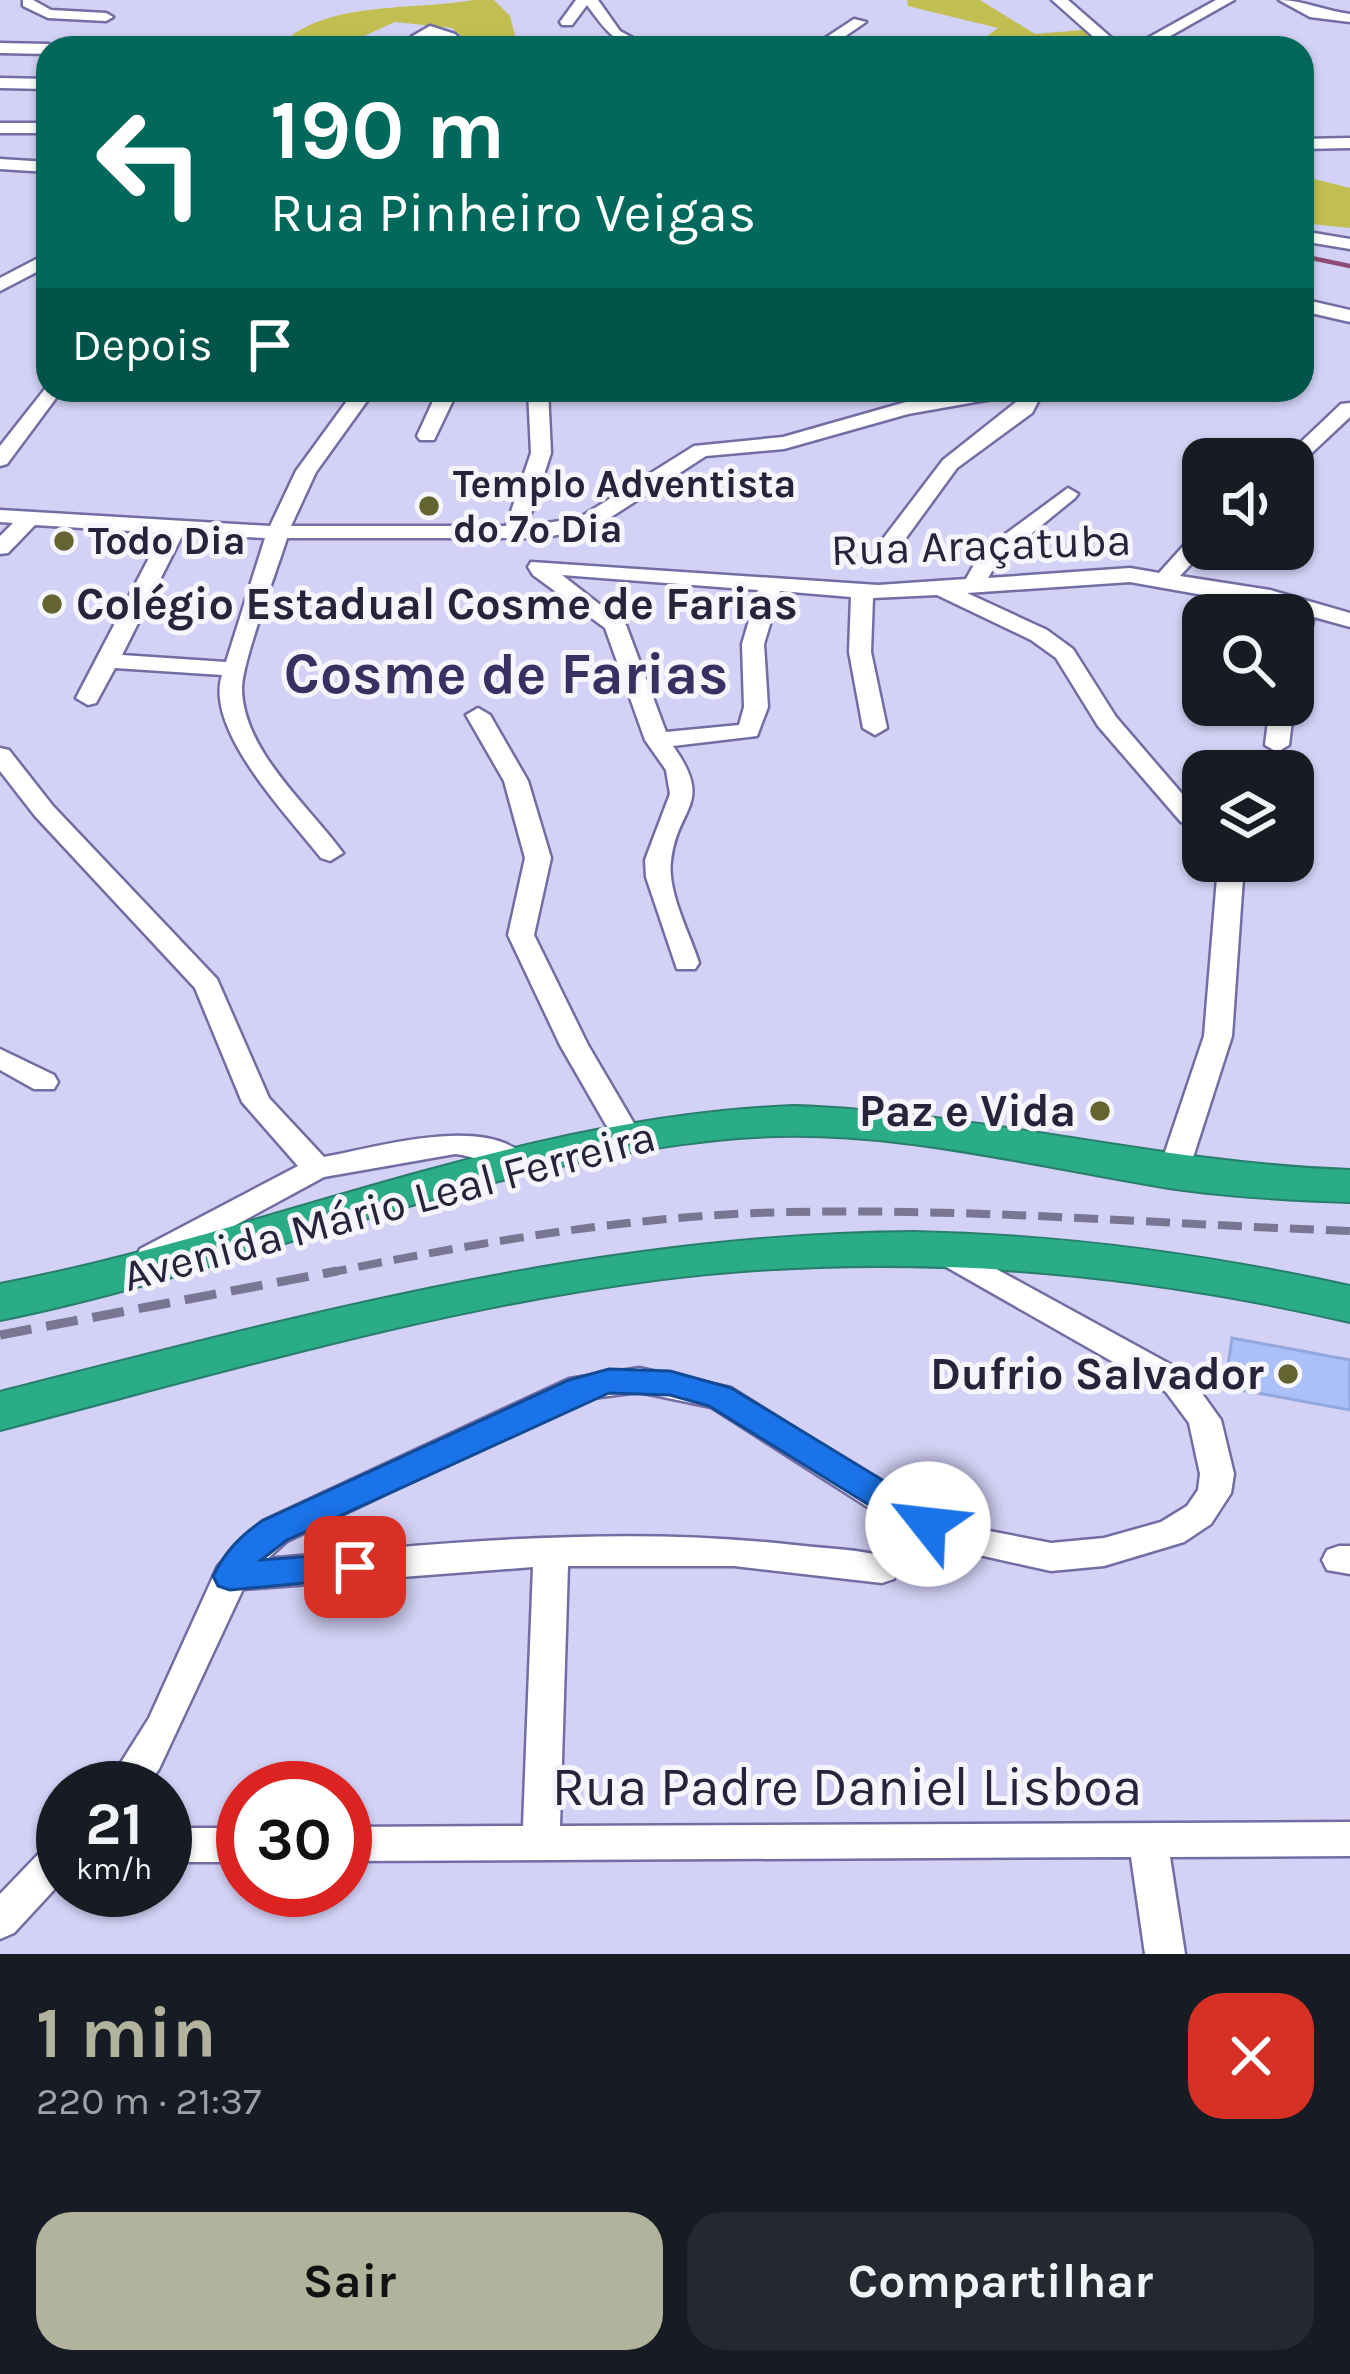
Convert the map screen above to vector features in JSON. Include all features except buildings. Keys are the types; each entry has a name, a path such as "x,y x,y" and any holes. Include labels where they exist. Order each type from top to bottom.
{"highway":[{"name":"Avenida Mário Leal Ferreira","path":"0,1302 105,1282 516,1163 627,1137 739,1123 848,1120 951,1131 1173,1173 1350,1186"},
{"path":"0,1411 344,1321 589,1273 766,1253 941,1250 1175,1267 1350,1304"}],"street":[{"path":"567,22 588,0 619,36"},
{"path":"1059,0 1101,36"},
{"path":"1160,36 1222,2 1237,0"},
{"path":"1286,0 1315,14 1350,18"},
{"path":"14,18 28,1 48,14 106,17"},
{"path":"837,36 859,22"},
{"path":"0,47 36,48"},
{"path":"0,83 36,84"},
{"path":"0,128 36,128"},
{"path":"1314,144 1350,143"},
{"path":"0,164 36,166"},
{"path":"1314,238 1350,244"},
{"path":"0,286 36,265"},
{"path":"1314,308 1350,316"},
{"path":"0,460 43,402"},
{"path":"330,853 238,725 230,686 278,533 306,471 356,402"},
{"path":"428,436 443,402"},
{"path":"514,533 541,453 539,402"},
{"path":"0,516 278,533 514,533 586,523 701,450 784,443 943,402"},
{"path":"887,548 950,464 1028,402"},
{"path":"1314,440 1348,408"},
{"path":"973,586 989,557 1068,494"},
{"path":"0,548 31,518"},
{"path":"88,698 176,527"},
{"path":"514,533 539,567 615,625 657,740 681,781 682,794 658,860 686,963"},
{"path":"1166,579 1182,561"},
{"name":"Rua Araçatuba","path":"539,567 862,592 1100,575 1166,579 1240,594"},
{"path":"657,740 749,731 756,707 754,644 770,588"},
{"path":"942,589 1039,635 1065,654 1106,721 1182,809"},
{"path":"862,592 860,652 875,728"},
{"name":"Rua Araçatuba","path":"1314,610 1350,620"},
{"path":"106,662 232,669"},
{"path":"478,715 516,781 538,858 521,935 574,1045 627,1137"},
{"path":"1277,745 1279,726"},
{"path":"0,755 44,811 207,985 256,1102 316,1168"},
{"path":"1173,1173 1218,1036 1231,882"},
{"path":"0,1058 44,1082"},
{"path":"105,1282 316,1168 455,1144 482,1147 516,1163"},
{"path":"143,1761 165,1730 230,1576 249,1549 274,1531 580,1388 609,1381 670,1383 720,1396 889,1504 973,1541 1051,1558 1104,1552 1172,1532 1198,1515 1214,1493 1217,1474 1205,1420 1178,1383 941,1250"},
{"path":"230,1576 448,1557 679,1549 882,1569"},
{"path":"541,1842 551,1555"},
{"name":"Rua Padre Daniel Lisboa","path":"372,1844 1350,1839"},
{"path":"1148,1840 1165,1954"},
{"path":"0,1921 36,1883"}],"shaded area":[{"path":"494,0 510,16 515,36 461,36 452,28 395,22 364,36 292,36 318,22 368,10"},
{"path":"907,0 980,0 1035,34 1083,30 1090,36 988,36 998,28 908,6"},
{"path":"1314,179 1350,188 1350,228 1314,224"}],"waterway":[{"path":"1314,258 1350,266"}],"railway":[{"path":"323,1274 538,1235 756,1213 979,1214 1350,1231"},
{"path":"0,1335 337,1271"}],"place":[{"name":"Templo Adventista do 7º Dia","path":"429,506"},
{"name":"Todo Dia","path":"64,541"},
{"name":"Colégio Estadual Cosme de Farias","path":"52,604"},
{"name":"Paz e Vida","path":"1100,1111"},
{"name":"Dufrio Salvador","path":"1288,1374"}],"district":[{"name":"Cosme de Farias","path":"506,674"}],"route":[{"path":"355,1567 230,1576 249,1549 274,1531 580,1388 609,1381 670,1383 720,1396 928,1524"}]}
